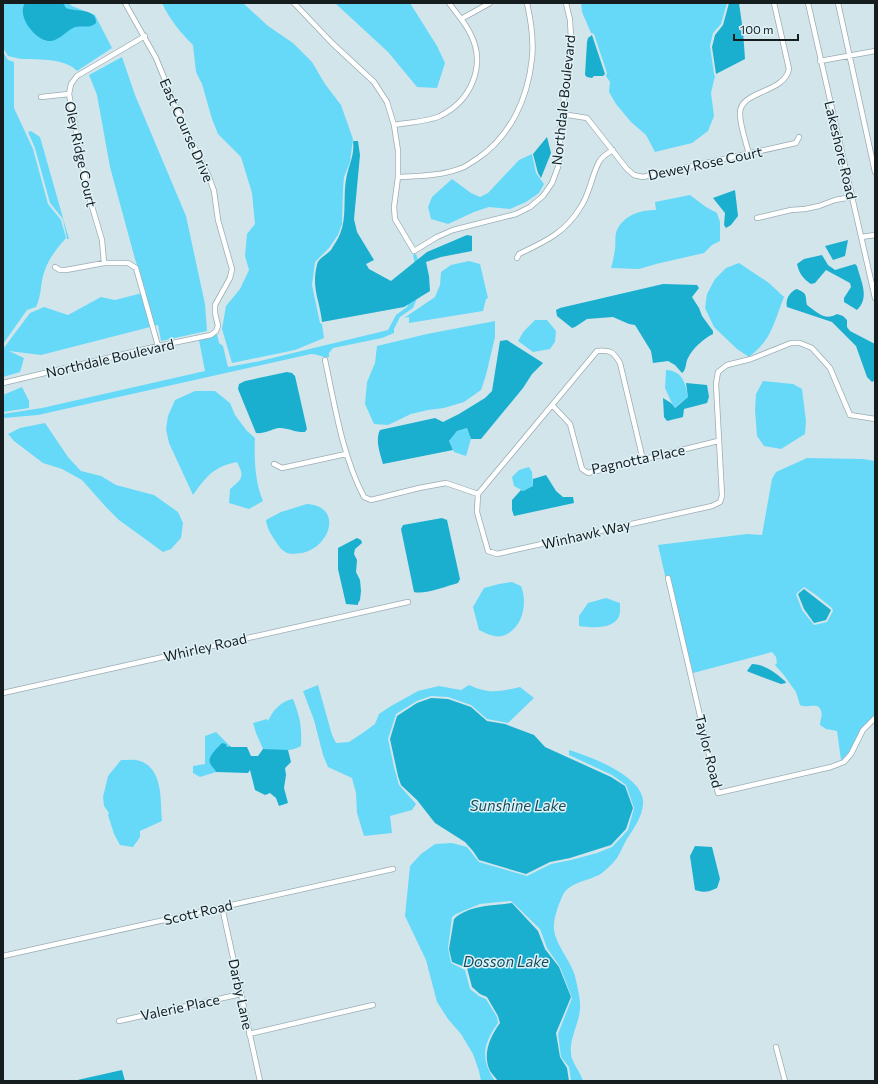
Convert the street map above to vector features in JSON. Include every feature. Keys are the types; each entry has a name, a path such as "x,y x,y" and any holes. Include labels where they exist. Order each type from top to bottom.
{"street":[{"name":"East Course Drive","path":"125,3 145,36 156,58 182,122 209,177 214,191 218,220 232,270 230,278 215,305 218,326 216,331"},
{"path":"294,3 332,43 374,82 387,102 394,125 398,151 398,178 437,174 464,167 488,152 503,136 516,116 527,88 532,57 532,27 528,3"},
{"path":"394,125 439,117 455,106 467,94 475,79 477,64 476,48 471,34 449,3"},
{"path":"461,19 490,3"},
{"name":"Northdale Boulevard","path":"398,178 394,207 395,219 414,251 437,237 453,230 516,214 530,207 543,196 552,183 558,167 562,114 571,38 570,20 566,3"},
{"path":"749,154 740,115 741,106 746,101 783,81 787,76 789,68 774,3"},
{"name":"Lakeshore Road","path":"808,3 875,298"},
{"path":"838,3 875,172"},
{"name":"Oley Ridge Court","path":"104,263 102,240 88,193 69,94 71,84 77,76 145,36"},
{"path":"820,61 875,51"},
{"path":"41,97 69,94"},
{"name":"Dewey Rose Court","path":"562,114 587,118 627,169 634,175 643,177 796,143 799,137"},
{"path":"517,258 519,254 550,239 571,221 587,196 599,162 605,155 613,150"},
{"path":"757,218 791,210 819,206 835,200 852,197"},
{"path":"862,237 875,235"},
{"path":"55,267 60,270 66,270 104,263 128,263 136,268 158,346"},
{"name":"Northdale Boulevard","path":"3,383 211,335 216,331"},
{"name":"Winhawk Way","path":"478,494 477,512 485,545 488,551 497,554 712,506 720,502 722,496 716,384 718,372 727,365 752,359 791,343 800,343 812,348 830,368 850,415 875,419"},
{"path":"325,360 346,454 356,482 364,497 371,500 446,483 478,494 553,406 597,351 607,350 615,354 620,363 643,460"},
{"name":"Pagnotta Place","path":"553,406 570,424 582,469 588,473 718,441"},
{"path":"274,464 282,468 346,454"},
{"name":"Taylor Road","path":"668,578 718,793 831,767 844,762 851,754 863,730 875,718"},
{"name":"Whirley Road","path":"3,693 408,602"},
{"name":"Scott Road","path":"3,956 393,869"},
{"name":"Darby Lane","path":"222,907 260,1081"},
{"name":"Valerie Place","path":"119,1021 241,994"},
{"path":"250,1034 373,1005"},
{"path":"776,1047 785,1081"}],"shaded area":[{"path":"3,3 69,3 72,6 95,15 112,48 77,71 66,64 59,62 22,59 8,56 3,48"},
{"path":"162,3 243,3 268,26 293,43 312,62 325,84 341,105 353,139 350,162 344,177 342,224 338,235 329,248 315,262 312,285 324,338 295,350 232,363 222,329 226,306 240,289 249,270 245,256 247,234 255,224 252,193 241,157 218,134 212,119 202,84 196,72 193,45 176,26"},
{"path":"335,3 410,3 437,46 445,63 437,88 417,87 388,52"},
{"path":"581,3 727,3 721,24 713,33 710,46 715,76 711,93 714,116 708,131 692,143 655,152 646,135 631,122 616,104 609,92 610,82 606,76 607,73 594,34 591,33 582,12"},
{"path":"3,52 8,60 14,62 14,108 33,149 48,204 61,220 66,238 49,261 43,275 36,307 27,310 3,344"},
{"path":"122,57 135,95 186,216 205,304 207,331 161,341 158,325 41,355 9,351 24,358 20,372 3,377 3,349 30,313 44,307 68,315 101,297 115,300 146,292 135,259 110,167 97,95 89,75"},
{"path":"31,131 40,137 69,239 67,239 63,219 50,203 35,148 28,132"},
{"path":"532,154 536,173 544,184 539,193 526,202 510,209 489,207 448,224 431,219 428,207 432,197 452,179 471,193 480,197 488,193 519,160"},
{"path":"690,195 717,213 720,222 720,241 712,245 704,253 639,269 611,268 615,249 616,233 621,223 625,219 640,212 656,210 655,202"},
{"path":"416,254 425,279 413,308 400,317 394,329 394,333 382,338 333,348 329,353 329,357 311,354 38,415 3,418 3,414 42,408 205,371 199,340 217,334 219,343 223,346 228,367 260,361 388,330 396,315 407,307 419,281 413,255"},
{"path":"469,261 480,264 488,298 486,299 483,311 409,323 409,317 404,318 435,297 440,285 441,272 451,265"},
{"path":"739,263 769,283 784,297 770,334 761,346 749,357 737,349 714,327 705,308 707,294 715,279 726,268"},
{"path":"535,320 547,320 556,331 555,342 550,349 533,352 518,341 524,331"},
{"path":"495,321 495,337 481,390 464,402 444,408 411,414 388,425 374,424 365,404 367,382 375,363 377,346 427,334"},
{"path":"666,370 676,372 679,375 687,392 688,397 674,408 665,388"},
{"path":"763,381 793,384 802,389 806,421 805,434 781,449 764,446 757,436 755,410 756,394"},
{"path":"22,387 29,401 29,408 3,412 3,395"},
{"path":"195,391 215,391 230,403 235,415 247,431 255,438 258,486 263,501 249,509 229,503 230,489 240,480 241,477 241,471 237,462 229,464 211,473 193,495 169,443 166,429 168,416 175,400"},
{"path":"45,423 68,457 81,471 101,476 116,485 154,495 178,512 183,523 181,538 171,549 163,552 119,520 82,480 62,469 43,463 14,441 8,434 20,428"},
{"path":"467,428 471,439 466,456 454,452 449,441 457,431"},
{"path":"807,458 863,459 875,461 875,716 864,726 851,750 841,760 837,731 826,729 820,725 822,713 818,706 800,705 796,692 775,665 777,663 776,657 772,652 693,673 691,664 687,665 688,674 658,545 747,534 762,535 772,479 776,472","holes":["804,587 832,608 833,611 827,622 814,625 802,610 796,594"]},
{"path":"529,467 532,472 533,486 523,491 514,486 512,477 519,470"},
{"path":"307,504 318,506 325,512 329,519 329,527 326,535 320,543 312,549 302,553 287,553 281,549 272,536 268,529 266,520 281,512"},
{"path":"512,582 521,586 524,600 522,615 515,628 502,636 493,636 479,630 473,607 484,588"},
{"path":"606,598 620,603 620,612 615,622 610,625 597,627 579,626 579,616 588,603"},
{"path":"318,685 332,735 336,743 349,742 375,724 379,714 418,691 439,686 461,690 469,685 488,691 506,690 520,687 534,698 508,723 487,719 471,705 448,697 431,696 417,701 396,714 388,739 394,767 399,785 416,804 412,810 390,816 392,833 364,836 357,813 356,793 352,778 328,767 323,755 314,720 303,691"},
{"path":"293,699 300,722 301,746 292,750 263,749 253,723 267,719 268,721 272,713 278,707"},
{"path":"216,732 230,746 219,746 215,752 214,767 216,772 200,777 193,773 193,766 205,764 205,736"},
{"path":"569,750 615,769 626,777 636,785 642,794 643,804 637,822 617,858 602,873 574,884 569,888 562,897 555,917 555,935 573,970 579,997 579,1015 571,1043 571,1057 583,1081 571,1081 569,1067 561,1057 558,1034 572,998 560,967 547,948 540,929 511,901 480,904 452,917 448,948 451,963 465,970 470,989 486,999 497,1017 498,1023 489,1038 485,1052 487,1066 495,1081 481,1081 473,1054 461,1034 448,1019 437,1002 426,960 405,916 410,866 421,854 435,844 452,843 467,847 479,862 527,876 551,864 597,853 612,847 628,830 634,808 626,785 612,775 569,755"},
{"path":"121,760 138,760 148,765 157,778 159,787 162,821 140,831 140,837 133,847 120,845 114,834 108,815 109,813 104,806 103,797 108,776"}],"water":[{"path":"25,3 63,3 66,8 90,13 95,18 96,23 89,26 75,27 51,41 45,40 34,33 25,21 23,8"},
{"path":"729,3 739,3 745,59 716,74 712,47 715,35 723,25"},
{"path":"592,35 605,74 603,76 594,76 592,78 585,75 587,42 588,38"},
{"path":"547,137 551,153 541,178 538,173 533,154"},
{"path":"353,141 358,141 360,155 354,219 357,232 374,260 366,264 369,269 391,281 427,252 467,235 472,236 472,251 441,257 426,262 430,291 404,307 322,322 315,288 315,273 321,258 331,250 342,228 345,187 353,151"},
{"path":"735,190 738,216 731,225 726,228 724,225 725,213 713,198"},
{"path":"848,240 845,256 833,260 825,246"},
{"path":"822,255 828,265 835,270 855,264 857,266 864,295 861,305 857,310 844,302 844,298 851,287 850,283 826,270 815,283 811,284 802,276 797,264 804,259"},
{"path":"663,284 697,285 699,288 692,297 702,316 713,331 713,334 695,347 687,360 685,370 682,373 675,365 668,361 653,363 651,351 635,325 613,317 587,319 572,328 557,316 556,310 560,308"},
{"path":"797,289 803,292 806,297 807,305 815,311 829,317 837,314 843,316 847,320 847,327 850,331 875,344 875,380 872,382 867,377 856,346 832,322 787,307 789,296 794,290"},
{"path":"507,340 543,363 532,374 523,388 481,439 471,439 467,428 457,431 449,441 453,450 383,464 378,442 380,430 435,418 443,422 485,398 492,391 500,341"},
{"path":"287,372 292,373 295,376 307,429 305,432 302,432 278,428 256,433 238,389 239,384 245,381"},
{"path":"686,383 707,385 709,397 707,403 684,409 683,417 667,421 664,417 663,398 671,403 675,408 688,397"},
{"path":"546,475 556,491 563,497 573,497 574,503 514,516 512,510 512,500 521,490 523,491 533,486 533,479"},
{"path":"442,518 447,520 460,579 458,583 436,590 418,593 414,592 401,529 403,525"},
{"path":"357,538 361,540 362,543 355,549 354,554 357,560 356,572 360,580 361,591 358,605 346,604 338,569 338,548"},
{"path":"804,589 831,610 826,620 814,623 804,609 798,594"},
{"path":"752,664 756,664 770,670 786,683 781,684 747,671"},
{"name":"Sunshine Lake","path":"431,698 448,699 471,707 487,721 505,724 534,735 545,747 611,777 625,786 633,808 626,829 611,845 570,858 550,862 526,874 479,860 465,842 435,823 417,800 401,785 398,776 390,739 397,716 417,703"},
{"path":"222,743 226,744 227,747 247,747 251,756 258,756 263,749 288,750 291,762 285,768 286,775 284,788 288,803 279,806 276,798 270,793 265,795 255,790 250,770 248,773 216,772 209,761 213,752"},
{"path":"695,846 712,847 720,879 717,888 706,892 695,890 690,856"},
{"name":"Dosson Lake","path":"512,903 538,931 545,949 559,967 571,997 556,1033 560,1057 567,1068 569,1081 498,1081 490,1071 487,1052 490,1040 500,1023 498,1016 487,997 480,994 472,987 467,968 452,962 449,949 454,919 460,914 474,909"},
{"path":"122,1070 125,1081 73,1081"}]}
